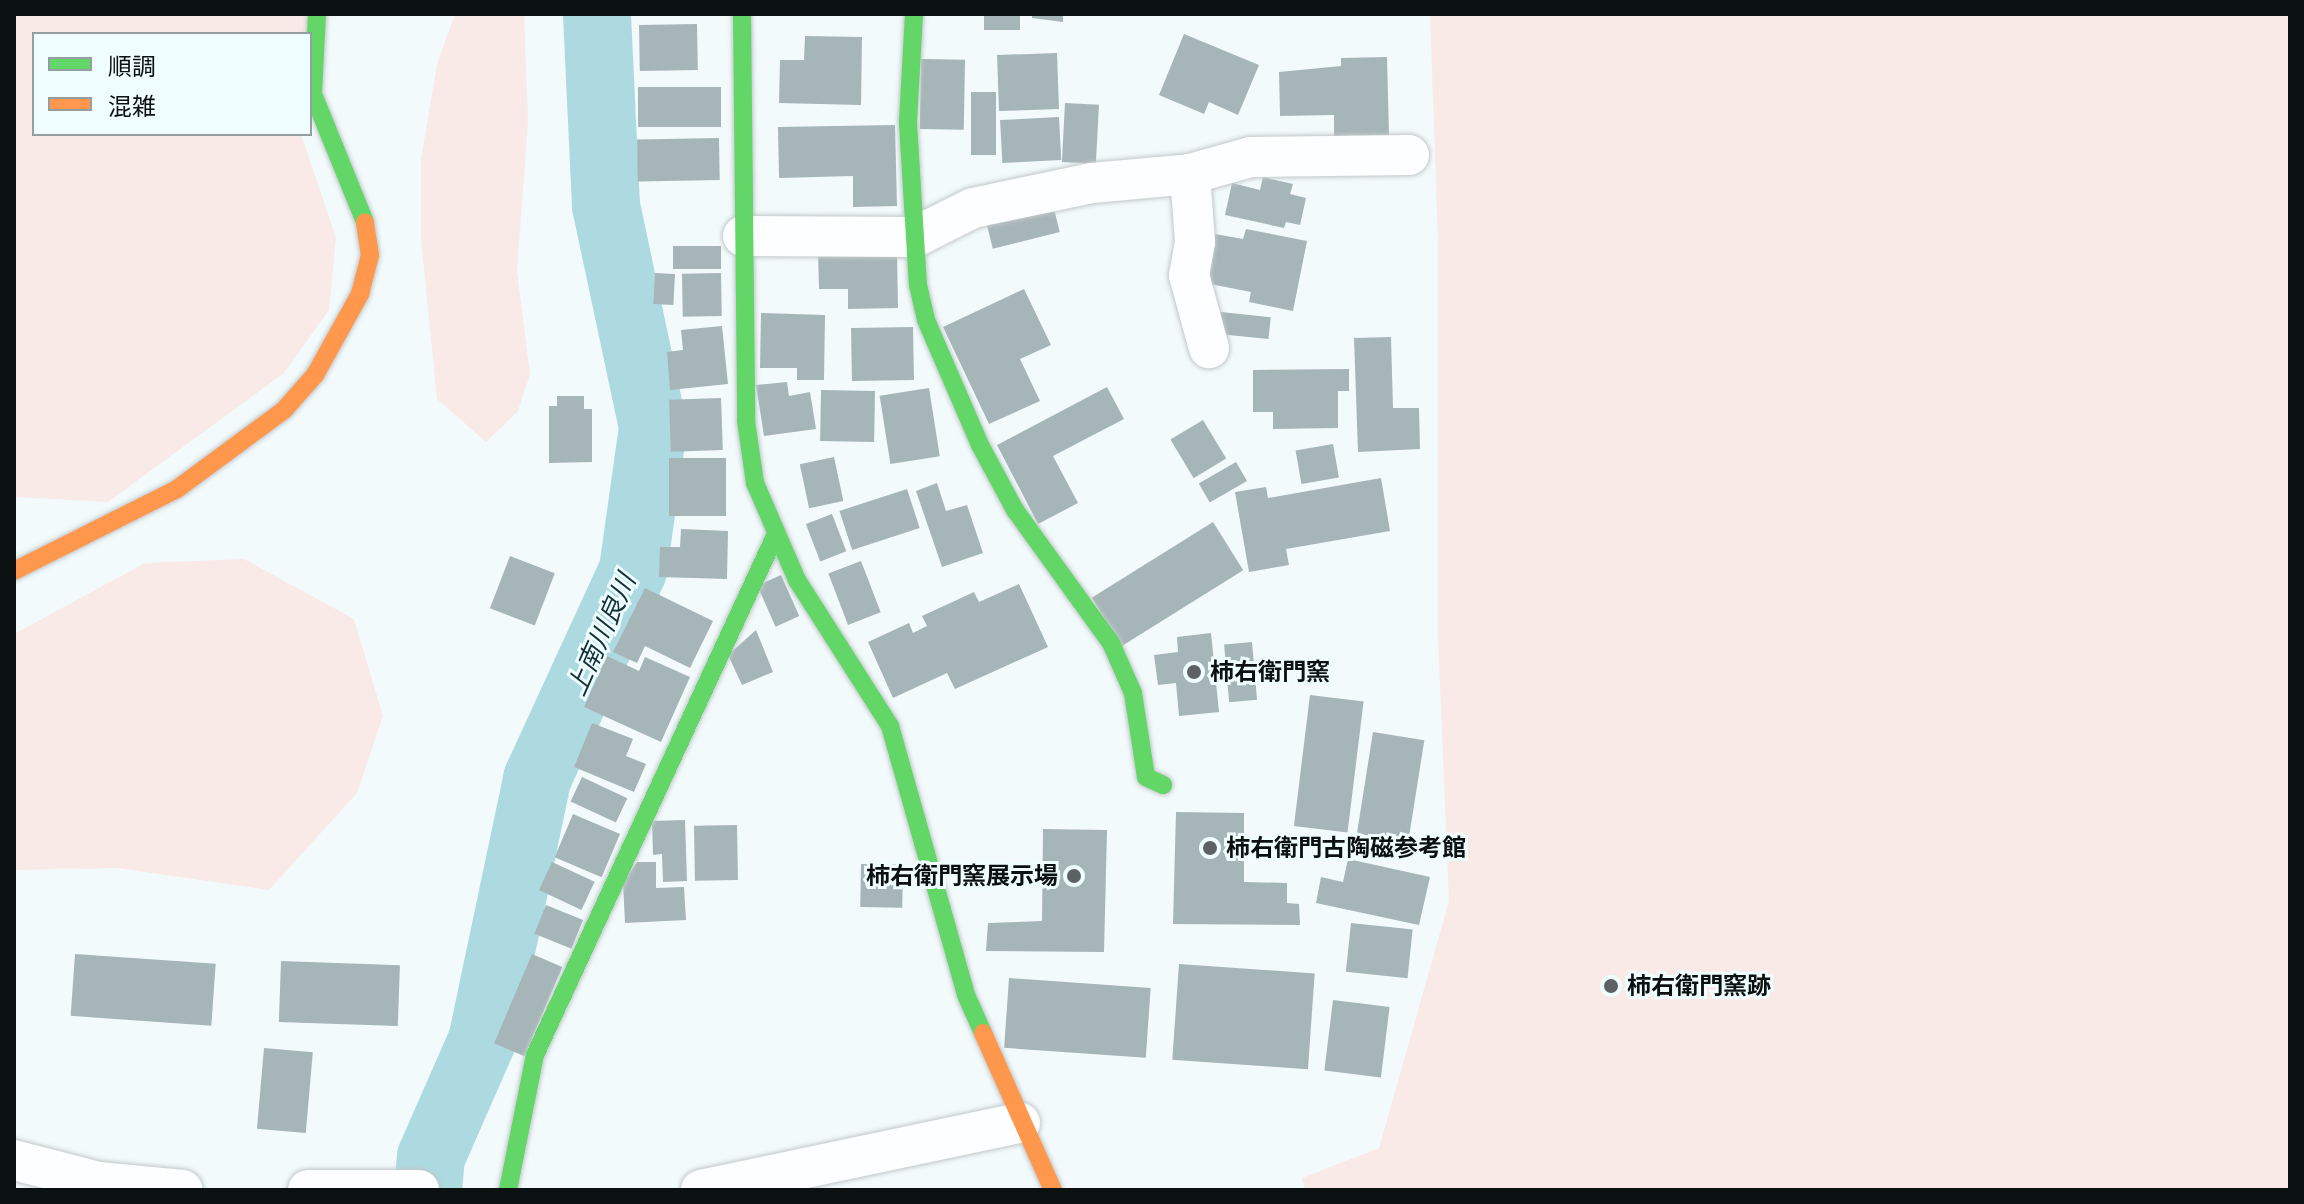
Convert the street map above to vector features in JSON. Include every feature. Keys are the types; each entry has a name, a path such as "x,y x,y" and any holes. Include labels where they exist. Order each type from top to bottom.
{"street":[{"path":"14,571 177,489 284,410 315,375 353,308 370,255 364,212 313,94 317,14"},
{"path":"742,14 746,421 755,483 797,580 890,726 966,995 1020,1123 1053,1190"},
{"path":"914,14 908,123 923,308 944,367 1015,510 1111,643 1133,693 1146,777 1163,785"},
{"path":"743,236 915,237 973,208 1028,194 1190,174 1251,157 1409,155"},
{"path":"1190,174 1195,242 1189,275 1209,348"},
{"path":"508,1190 535,1055 776,534"},
{"path":"701,1190 1020,1123"},
{"path":"14,1160 99,1182 183,1190"},
{"path":"308,1190 419,1190"}],"shaded area":[{"path":"14,14 315,14 310,32 32,32 32,136 302,136 336,238 329,310 284,373 108,502 14,497"},
{"path":"455,14 524,14 528,122 517,271 530,374 518,411 486,442 437,399 421,239 421,159 437,64"},
{"path":"1430,14 2290,14 2290,1190 1305,1190 1302,1178 1379,1148 1449,901 1438,639 1438,240"},
{"path":"244,559 354,619 383,716 357,793 269,890 117,868 14,870 14,634 145,563"}],"building":[{"path":"984,14 1020,14 1020,30 984,30"},
{"path":"1032,14 1063,14 1063,22 1032,18"},
{"path":"697,24 698,70 640,71 639,25"},
{"path":"1184,34 1259,65 1238,115 1209,102 1204,114 1159,95"},
{"path":"805,36 862,37 861,105 779,103 780,60 804,60"},
{"path":"1057,53 1059,109 999,111 997,55"},
{"path":"1387,57 1389,135 1334,136 1334,115 1280,116 1279,72 1341,66 1341,58"},
{"path":"921,59 965,60 964,130 920,129"},
{"path":"638,87 721,87 721,127 638,127"},
{"path":"971,92 996,92 996,155 971,155"},
{"path":"1065,103 1099,105 1096,164 1062,162"},
{"path":"1059,117 1061,160 1002,163 1000,120"},
{"path":"895,125 897,206 853,207 853,176 779,178 778,127"},
{"path":"719,138 720,180 638,181 637,139"},
{"path":"1263,177 1293,184 1290,194 1306,198 1300,225 1286,222 1284,228 1225,215 1232,183 1260,190"},
{"path":"1052,201 1060,232 993,249 985,218"},
{"path":"1246,229 1307,241 1293,311 1249,302 1251,292 1205,283 1215,234 1243,239"},
{"path":"673,246 721,246 721,269 673,269"},
{"path":"897,250 898,308 848,309 848,289 819,289 818,251"},
{"path":"655,273 675,274 673,305 653,304"},
{"path":"721,273 722,316 683,317 682,274"},
{"path":"1024,289 1051,345 1020,359 1040,401 989,424 943,327"},
{"path":"1221,312 1271,317 1268,339 1219,334"},
{"path":"761,313 825,315 824,380 797,380 797,368 760,368"},
{"path":"722,326 728,384 670,390 667,352 683,350 681,330"},
{"path":"913,327 914,380 852,381 851,328"},
{"path":"1391,337 1393,408 1419,408 1420,449 1358,452 1354,338"},
{"path":"1349,369 1349,391 1338,391 1338,428 1273,429 1273,412 1253,412 1253,370"},
{"path":"787,382 789,396 810,392 816,429 764,436 756,385"},
{"path":"1107,387 1124,419 1053,456 1078,503 1038,524 997,445"},
{"path":"929,388 940,456 890,464 880,396"},
{"path":"821,390 875,391 874,442 820,441"},
{"path":"557,396 584,396 584,409 592,409 592,462 549,463 549,406 557,406"},
{"path":"721,398 723,450 671,452 669,400"},
{"path":"1203,420 1226,459 1194,478 1170,440"},
{"path":"1333,444 1339,477 1301,484 1296,451"},
{"path":"834,457 843,501 809,508 800,464"},
{"path":"669,458 726,458 726,516 669,516"},
{"path":"1236,462 1247,481 1210,503 1199,484"},
{"path":"1381,478 1390,531 1286,549 1289,565 1249,572 1235,492 1266,487 1268,498"},
{"path":"937,483 946,511 967,505 983,553 942,567 916,491"},
{"path":"907,489 920,528 852,550 839,511"},
{"path":"832,514 846,551 820,561 806,524"},
{"path":"1213,522 1243,570 1122,646 1092,598"},
{"path":"681,529 728,531 727,579 659,577 660,547 680,547"},
{"path":"510,556 555,573 535,625 490,608"},
{"path":"861,561 881,612 848,625 828,574"},
{"path":"781,575 799,616 776,627 757,586"},
{"path":"1019,584 1048,647 955,689 947,673 893,698 868,642 909,623 913,633 927,626 922,616 974,592 979,602"},
{"path":"645,588 713,621 690,668 645,646 637,663 613,652"},
{"path":"756,630 773,672 742,685 728,655"},
{"path":"1211,633 1219,712 1179,716 1176,683 1158,685 1154,655 1178,652 1177,637"},
{"path":"1252,642 1257,700 1229,702 1224,644"},
{"path":"607,656 639,671 645,657 690,677 661,742 584,707"},
{"path":"1310,695 1364,702 1348,833 1294,826"},
{"path":"592,723 633,739 626,756 646,764 634,792 574,767"},
{"path":"1373,732 1424,740 1408,842 1357,834"},
{"path":"582,777 627,798 616,823 571,801"},
{"name":"柿右衛門古陶磁参考館","path":"1176,812 1244,813 1244,882 1287,883 1287,903 1299,904 1300,925 1173,924"},
{"path":"573,814 620,834 602,877 555,857"},
{"path":"685,820 687,881 663,882 662,854 653,855 652,821"},
{"path":"737,825 738,880 695,881 694,826"},
{"name":"柿右衛門窯展示場","path":"1043,829 1107,830 1104,952 986,951 988,923 1042,921"},
{"path":"1348,859 1430,877 1419,925 1316,903 1321,877 1343,882"},
{"path":"552,862 595,882 581,910 539,890"},
{"path":"637,862 656,862 656,888 684,887 686,920 625,923 623,883"},
{"path":"861,864 903,865 902,908 860,907"},
{"path":"546,905 583,920 571,949 534,934"},
{"path":"1351,923 1413,929 1408,978 1346,972"},
{"path":"75,954 216,964 211,1026 71,1016"},
{"path":"532,954 562,967 524,1056 494,1043"},
{"path":"281,961 400,965 398,1026 279,1022"},
{"path":"1179,964 1315,973 1308,1069 1172,1060"},
{"path":"1009,978 1151,988 1146,1058 1004,1048"},
{"path":"1333,1000 1390,1007 1381,1077 1324,1070"},
{"path":"264,1048 313,1052 306,1133 257,1129"}],"waterway":[{"name":"上南川良川","path":"428,1190 431,1157 482,1041 537,779 633,570 653,427 606,206 597,14"}],"traffic: fast":[{"path":"317,14 313,94 365,222"},
{"path":"742,14 746,421 755,483 797,580 890,726 966,995 983,1033"},
{"path":"914,14 908,123 918,285 926,320 980,445 1015,510 1111,643 1133,693 1146,777 1163,785"},
{"path":"508,1190 535,1055 776,534"}],"traffic: slow":[{"path":"14,571 177,489 284,410 315,375 360,294 370,255 365,222"},
{"path":"983,1033 1053,1190"}],"place":[{"name":"柿右衛門窯","path":"1194,672"},
{"name":"柿右衛門古陶磁参考館","path":"1210,848"},
{"name":"柿右衛門窯展示場","path":"1074,876"},
{"name":"柿右衛門窯跡","path":"1611,986"}]}
